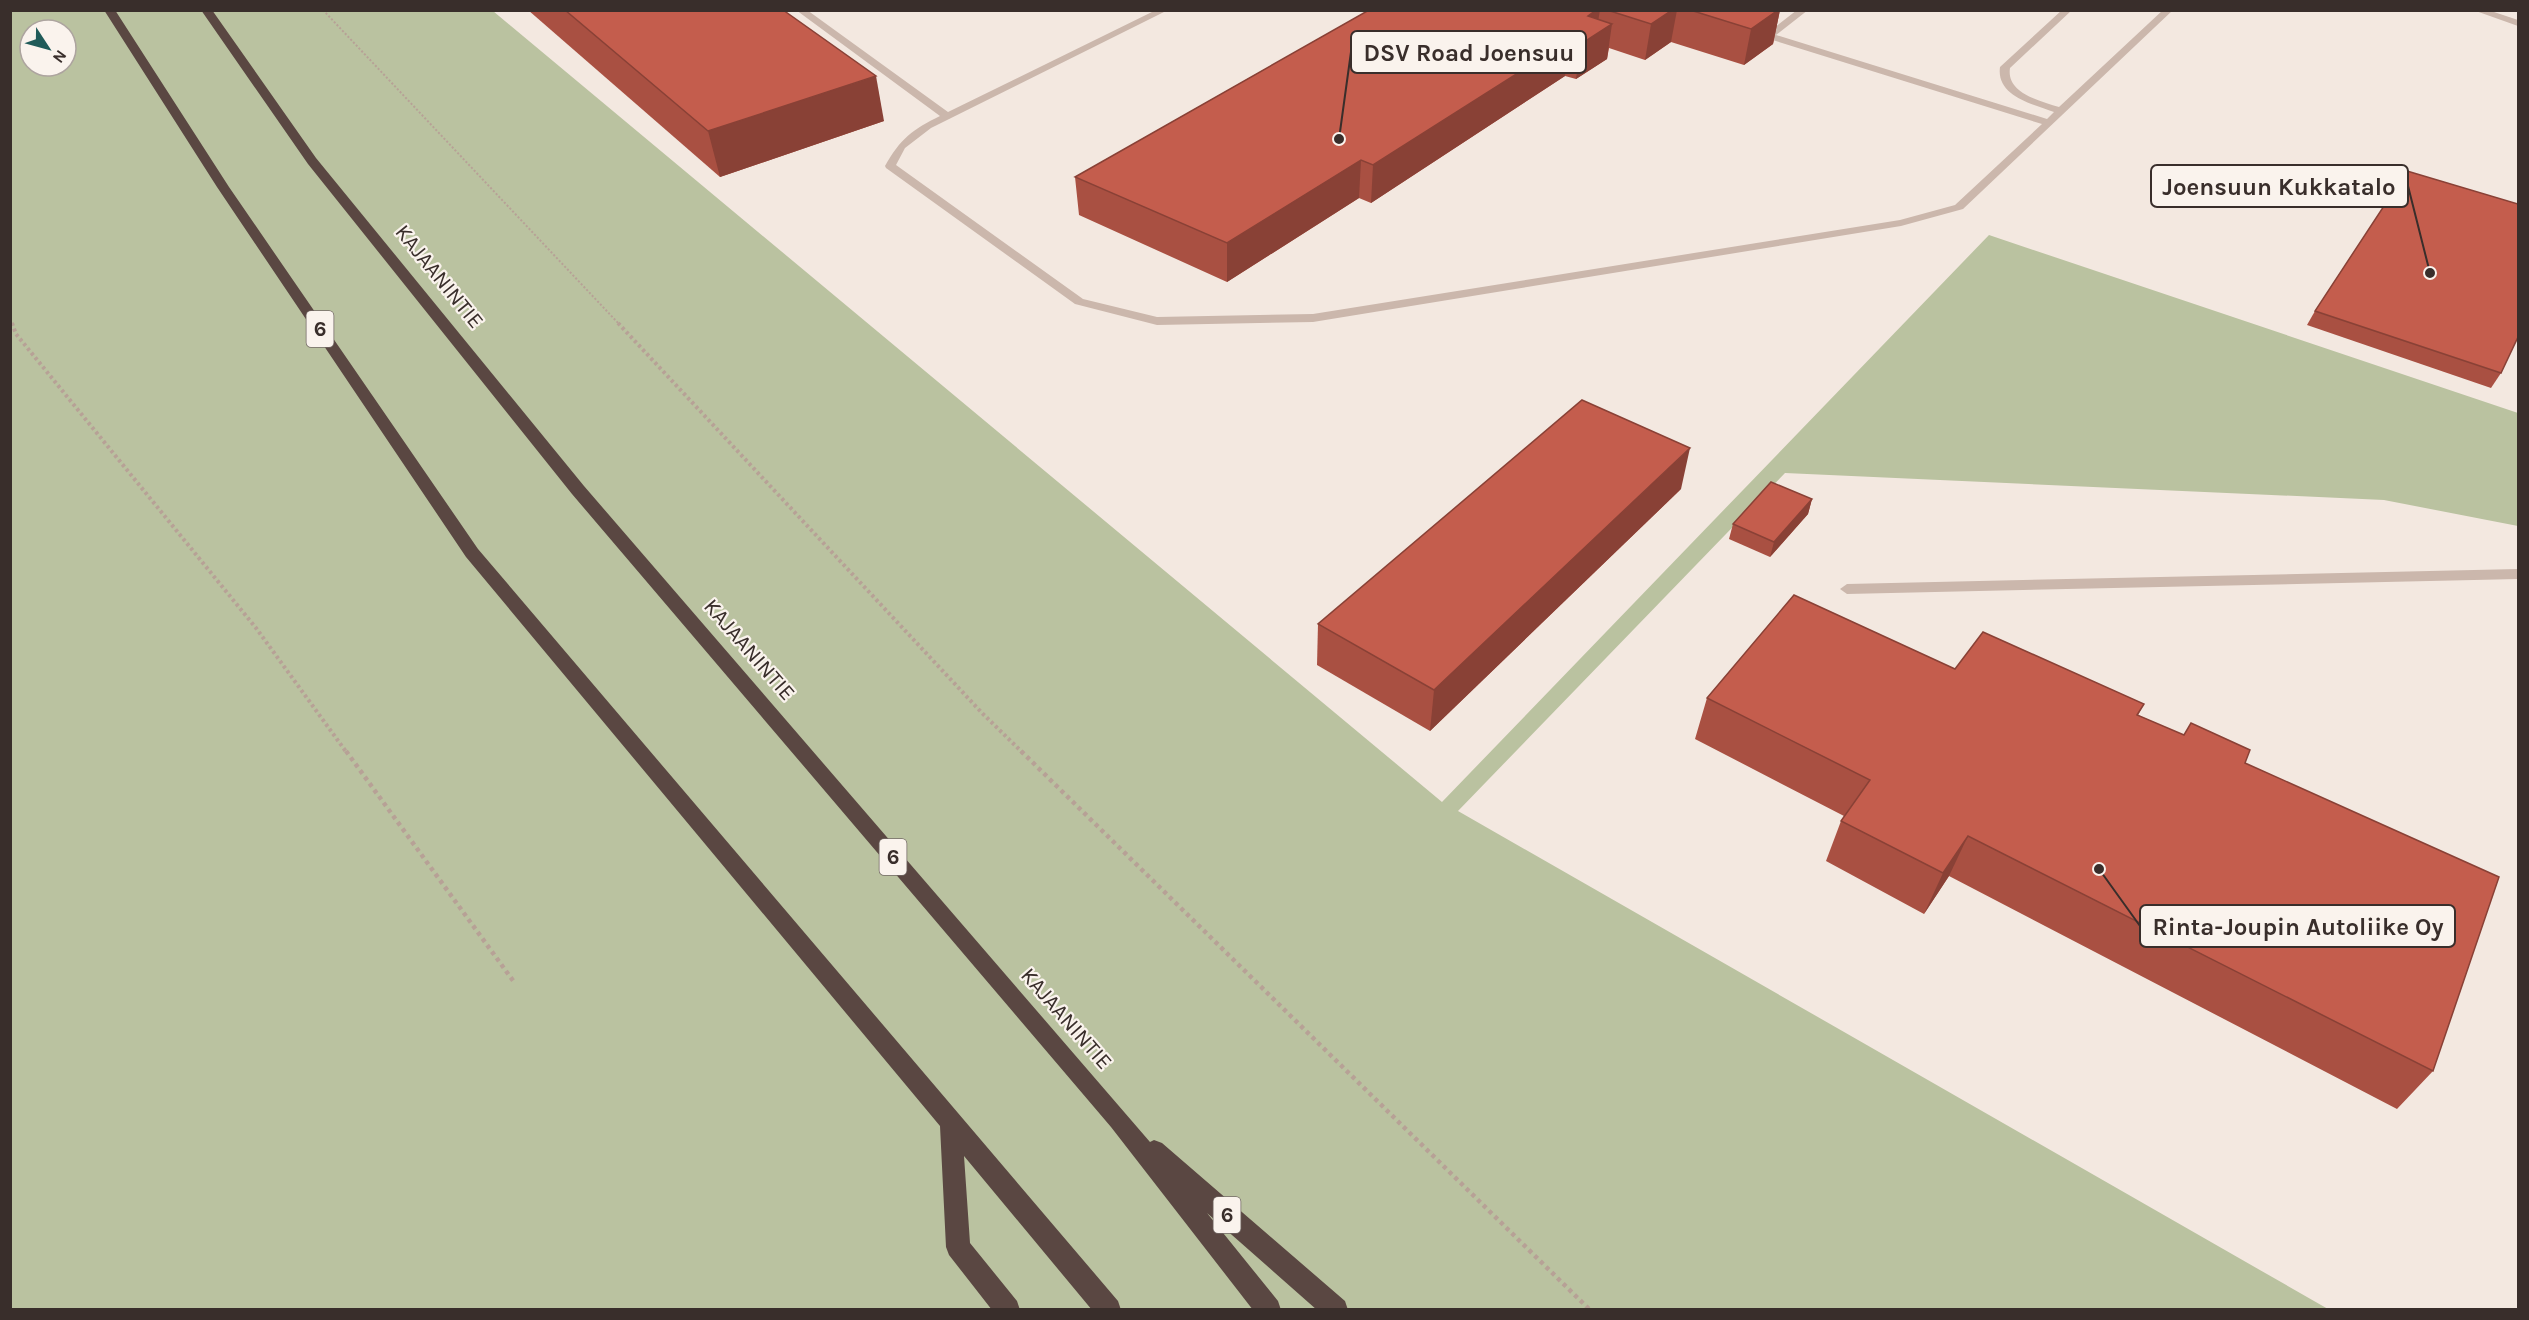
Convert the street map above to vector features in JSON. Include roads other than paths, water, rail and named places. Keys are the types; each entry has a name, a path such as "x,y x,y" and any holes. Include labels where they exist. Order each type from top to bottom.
{"highway":[{"name":"6","path":"109,10 223,187 472,553 1109,1310"},
{"name":"KAJAANINTIE","path":"206,10 312,161 578,490 1119,1120 1269,1310"},
{"name":"6","path":"1119,1120 1336,1310"},
{"path":"951,1125 957,1248 1008,1310"}],"street":[{"path":"800,10 947,116"},
{"path":"1164,10 927,126 902,146 890,166 1079,302 1157,321 1313,318 1900,223 1959,207 2169,10"},
{"path":"1804,10 1769,36 2050,123"},
{"path":"2062,112 2013,92 2004,82 2002,74 2005,67 2068,10"},
{"path":"2477,10 2518,23"},
{"path":"1847,589 2518,574"}],"place":[{"name":"DSV Road Joensuu","path":"1339,139"},
{"name":"Joensuun Kukkatalo","path":"2430,273"},
{"name":"Rinta-Joupin Autoliike Oy","path":"2099,869"}]}
